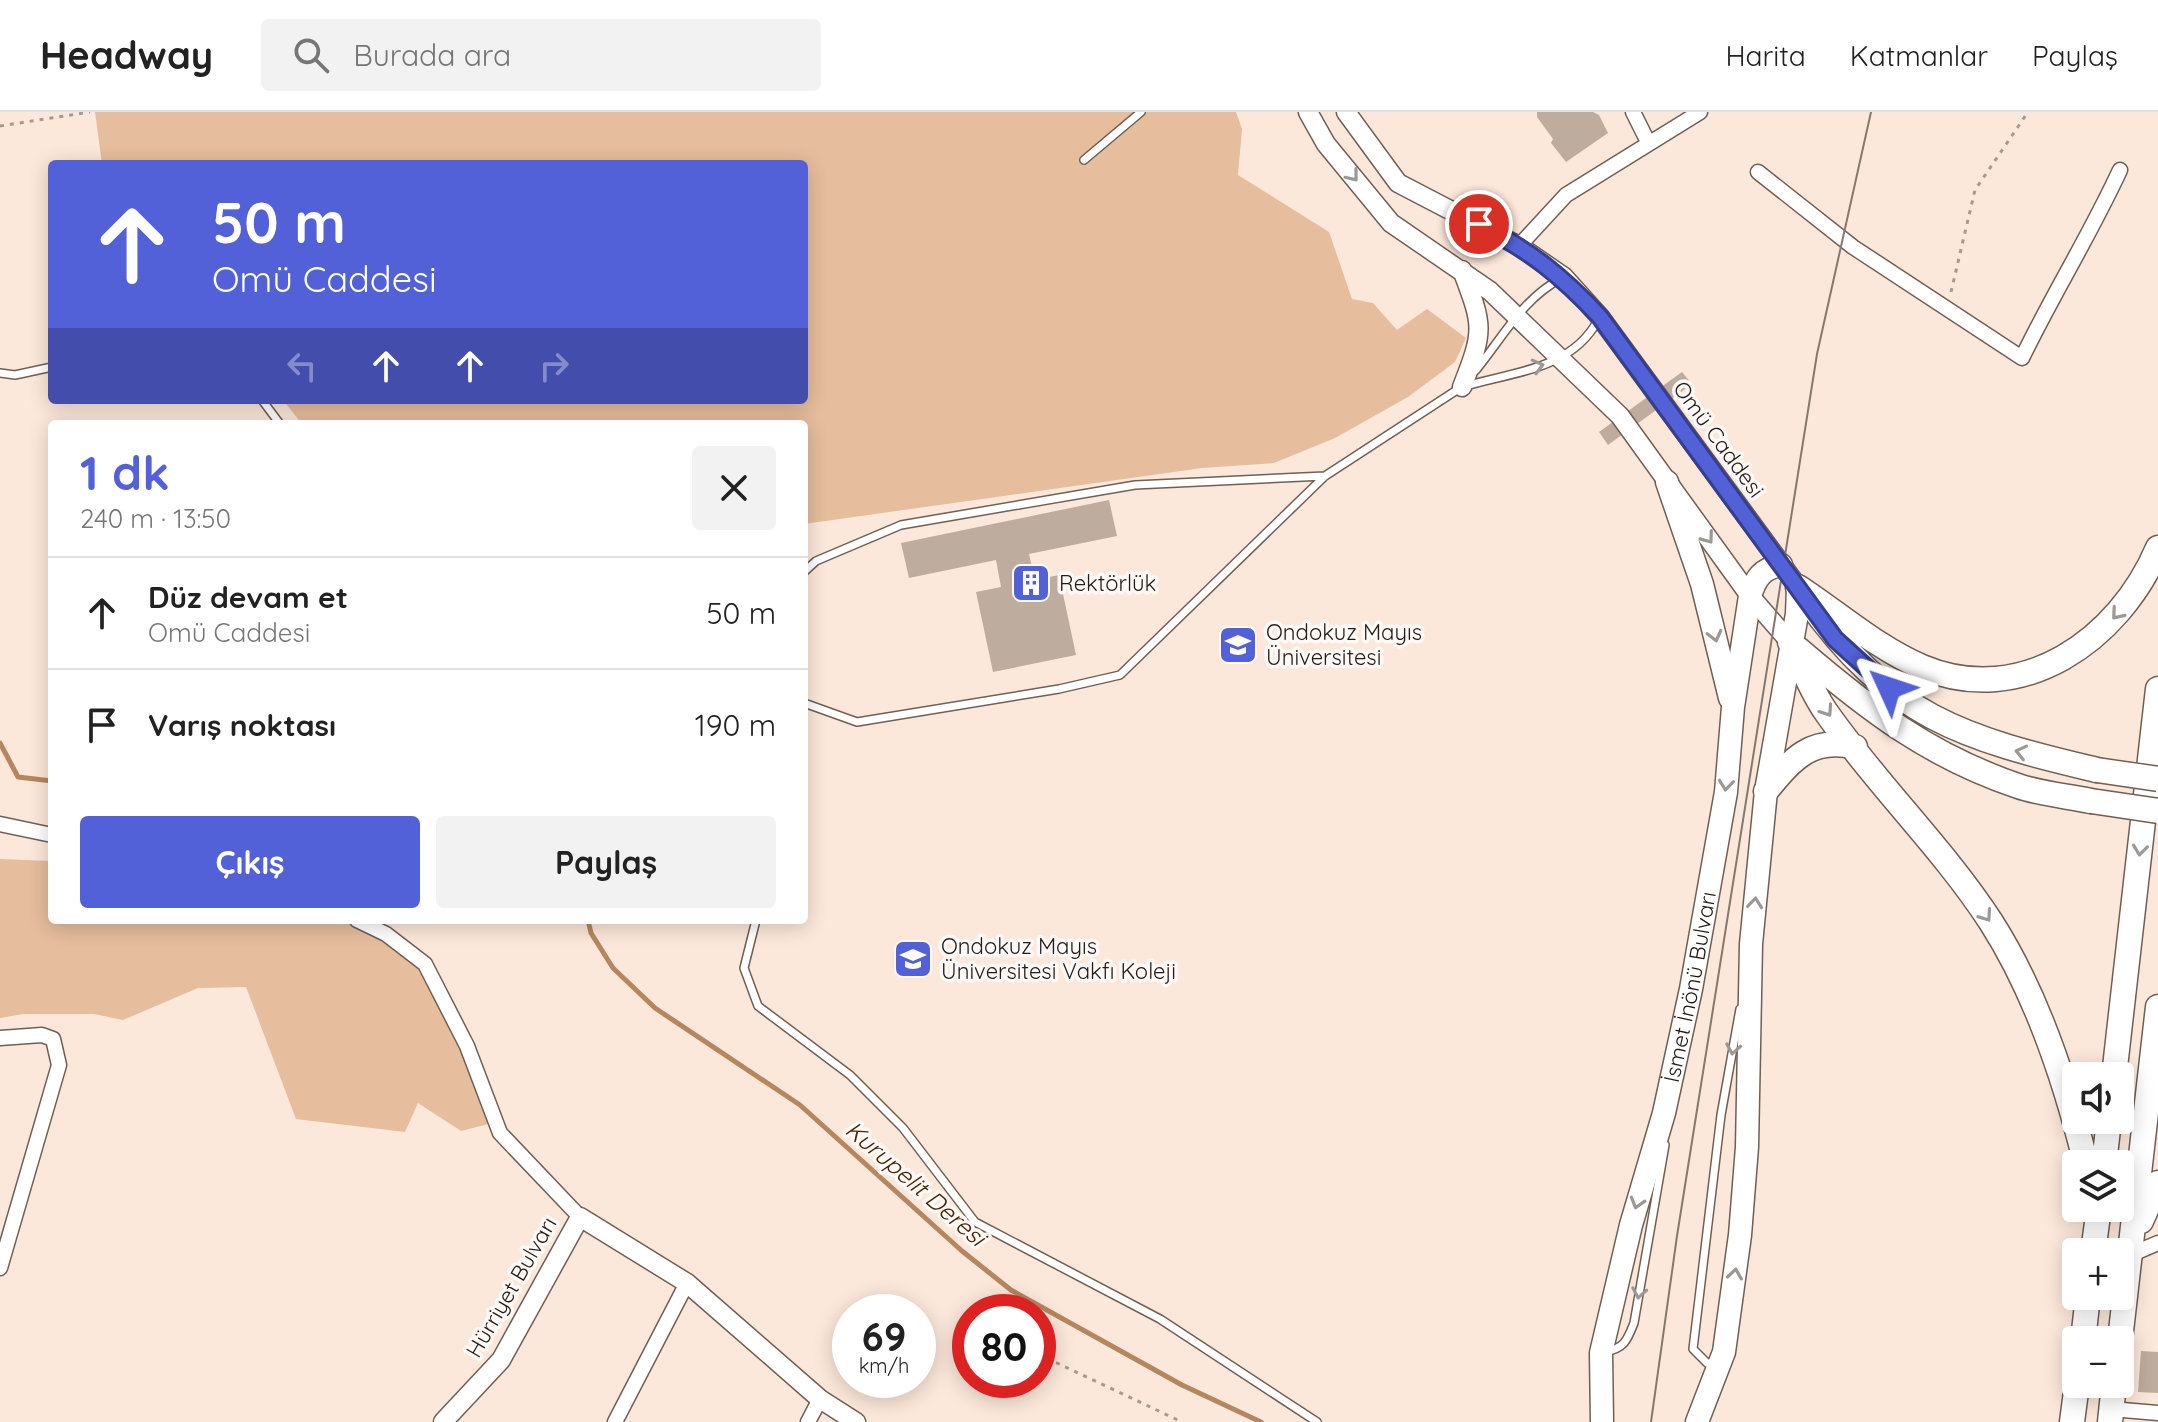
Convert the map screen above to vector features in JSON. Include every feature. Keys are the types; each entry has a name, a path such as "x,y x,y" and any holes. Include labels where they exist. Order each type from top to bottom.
{"highway":[{"path":"1798,587 1872,638 1922,666 1965,680 2004,680 2040,670 2075,652 2105,629 2132,596 2158,548"},
{"path":"1798,587 1835,639 1889,688 1926,715 2002,747 2097,770 2158,779"},
{"path":"1790,642 1825,710 1938,849 1992,924 2028,994 2069,1096 2082,1150"},
{"path":"1790,642 1859,702 1924,746 2020,787 2158,811"},
{"path":"2116,1062 2158,689"},
{"path":"1766,791 1798,757 1814,747 1832,741 1855,747"},
{"path":"2132,1238 2158,1007"},
{"path":"2134,1241 2158,1183"},
{"path":"2072,1422 2075,1398"}],"main road":[{"path":"1667,482 1702,584 1733,707"},
{"name":"İsmet İnönü Bulvarı","path":"1602,1422 1601,1353 1631,1225 1664,1113 1691,989 1726,792 1733,707 1750,596 1755,580 1765,569 1781,565"},
{"path":"1697,1422 1719,1363 1740,1235 1747,1147 1751,944 1766,791 1797,614 1798,587"}],"street":[{"path":"1308,112 1326,144 1391,223 1462,270 1518,316 1620,416 1750,596 1790,642"},
{"name":"Omü Caddesi","path":"1346,112 1398,183 1519,246 1564,277 1600,317 1798,587"},
{"path":"1633,112 1648,142"},
{"path":"1519,246 1566,195 1700,112"},
{"path":"1758,172 1853,247 2022,358 2055,290 2095,224 2120,170"},
{"path":"1462,270 1481,320 1476,351 1462,387"},
{"path":"0,824 48,834"},
{"path":"365,924 386,934 425,964 467,1046 500,1133 580,1217"},
{"path":"0,1038 42,1035 53,1039 59,1065 0,1268"},
{"name":"Hürriyet Bulvarı","path":"443,1422 501,1360 580,1217 687,1283 820,1399 856,1422"},
{"path":"2134,1247 2158,1243"},
{"path":"615,1422 687,1283"},
{"path":"808,1422 820,1399"},
{"path":"2110,1415 2158,1413"}],"lane":[{"path":"1084,160 1141,112"},
{"path":"1462,387 1539,290 1564,277"},
{"path":"808,704 857,722 1059,689 1120,675 1325,476 1462,387 1562,359 1589,338 1600,317"},
{"path":"0,373 15,375 48,368"},
{"path":"808,568 816,561 901,525 1135,485 1325,476"},
{"path":"755,924 744,968 758,1006 850,1075 892,1117 975,1222 1160,1319 1317,1422"},
{"path":"1719,1363 1707,1363 1693,1349 1721,1115 1751,944"}],"path":[{"path":"0,126 90,112"},
{"path":"1947,311 1975,190 2028,112"},
{"path":"1056,1362 1182,1422"}],"shaded area":[{"path":"95,112 1236,112 1242,129 1238,175 1329,232 1352,299 1373,303 1397,330 1427,309 1466,338 1455,362 1408,397 1335,438 1274,463 1202,468 808,523 808,420 299,420 286,404 808,404 808,160 101,160"},
{"path":"0,859 48,861 48,924 363,924 425,964 496,1122 461,1131 418,1103 405,1132 296,1119 246,987 198,988 123,1020 94,1014 23,1014 0,1018"}],"building":[{"path":"1537,112 1593,112 1599,115 1608,133 1566,162 1551,143 1553,139 1537,117"},
{"path":"1682,372 1692,384 1608,445 1599,432"},
{"name":"Rektörlük","path":"1109,500 1117,536 1029,554 1035,580 1059,575 1076,655 993,672 976,592 1001,587 996,560 909,578 901,543"},
{"path":"2141,1351 2158,1352 2158,1393 2138,1392"}],"waterway":[{"name":"Kurupelit Deresi","path":"0,743 18,777 48,781"},
{"name":"Kurupelit Deresi","path":"589,924 591,933 613,968 655,1008 800,1105 962,1251 1011,1290 1182,1385 1261,1422"}],"tram line":[{"path":"1651,1422 1677,1236 1817,354 1871,112"}],"place":[{"name":"Rektörlük","path":"1031,583"},
{"name":"Ondokuz Mayıs Üniversitesi","path":"1238,645"},
{"name":"Ondokuz Mayıs Üniversitesi Vakfı Koleji","path":"913,959"}],"route":[{"path":"1479,224 1519,246 1564,277 1600,317 1835,639 1889,688"}]}
